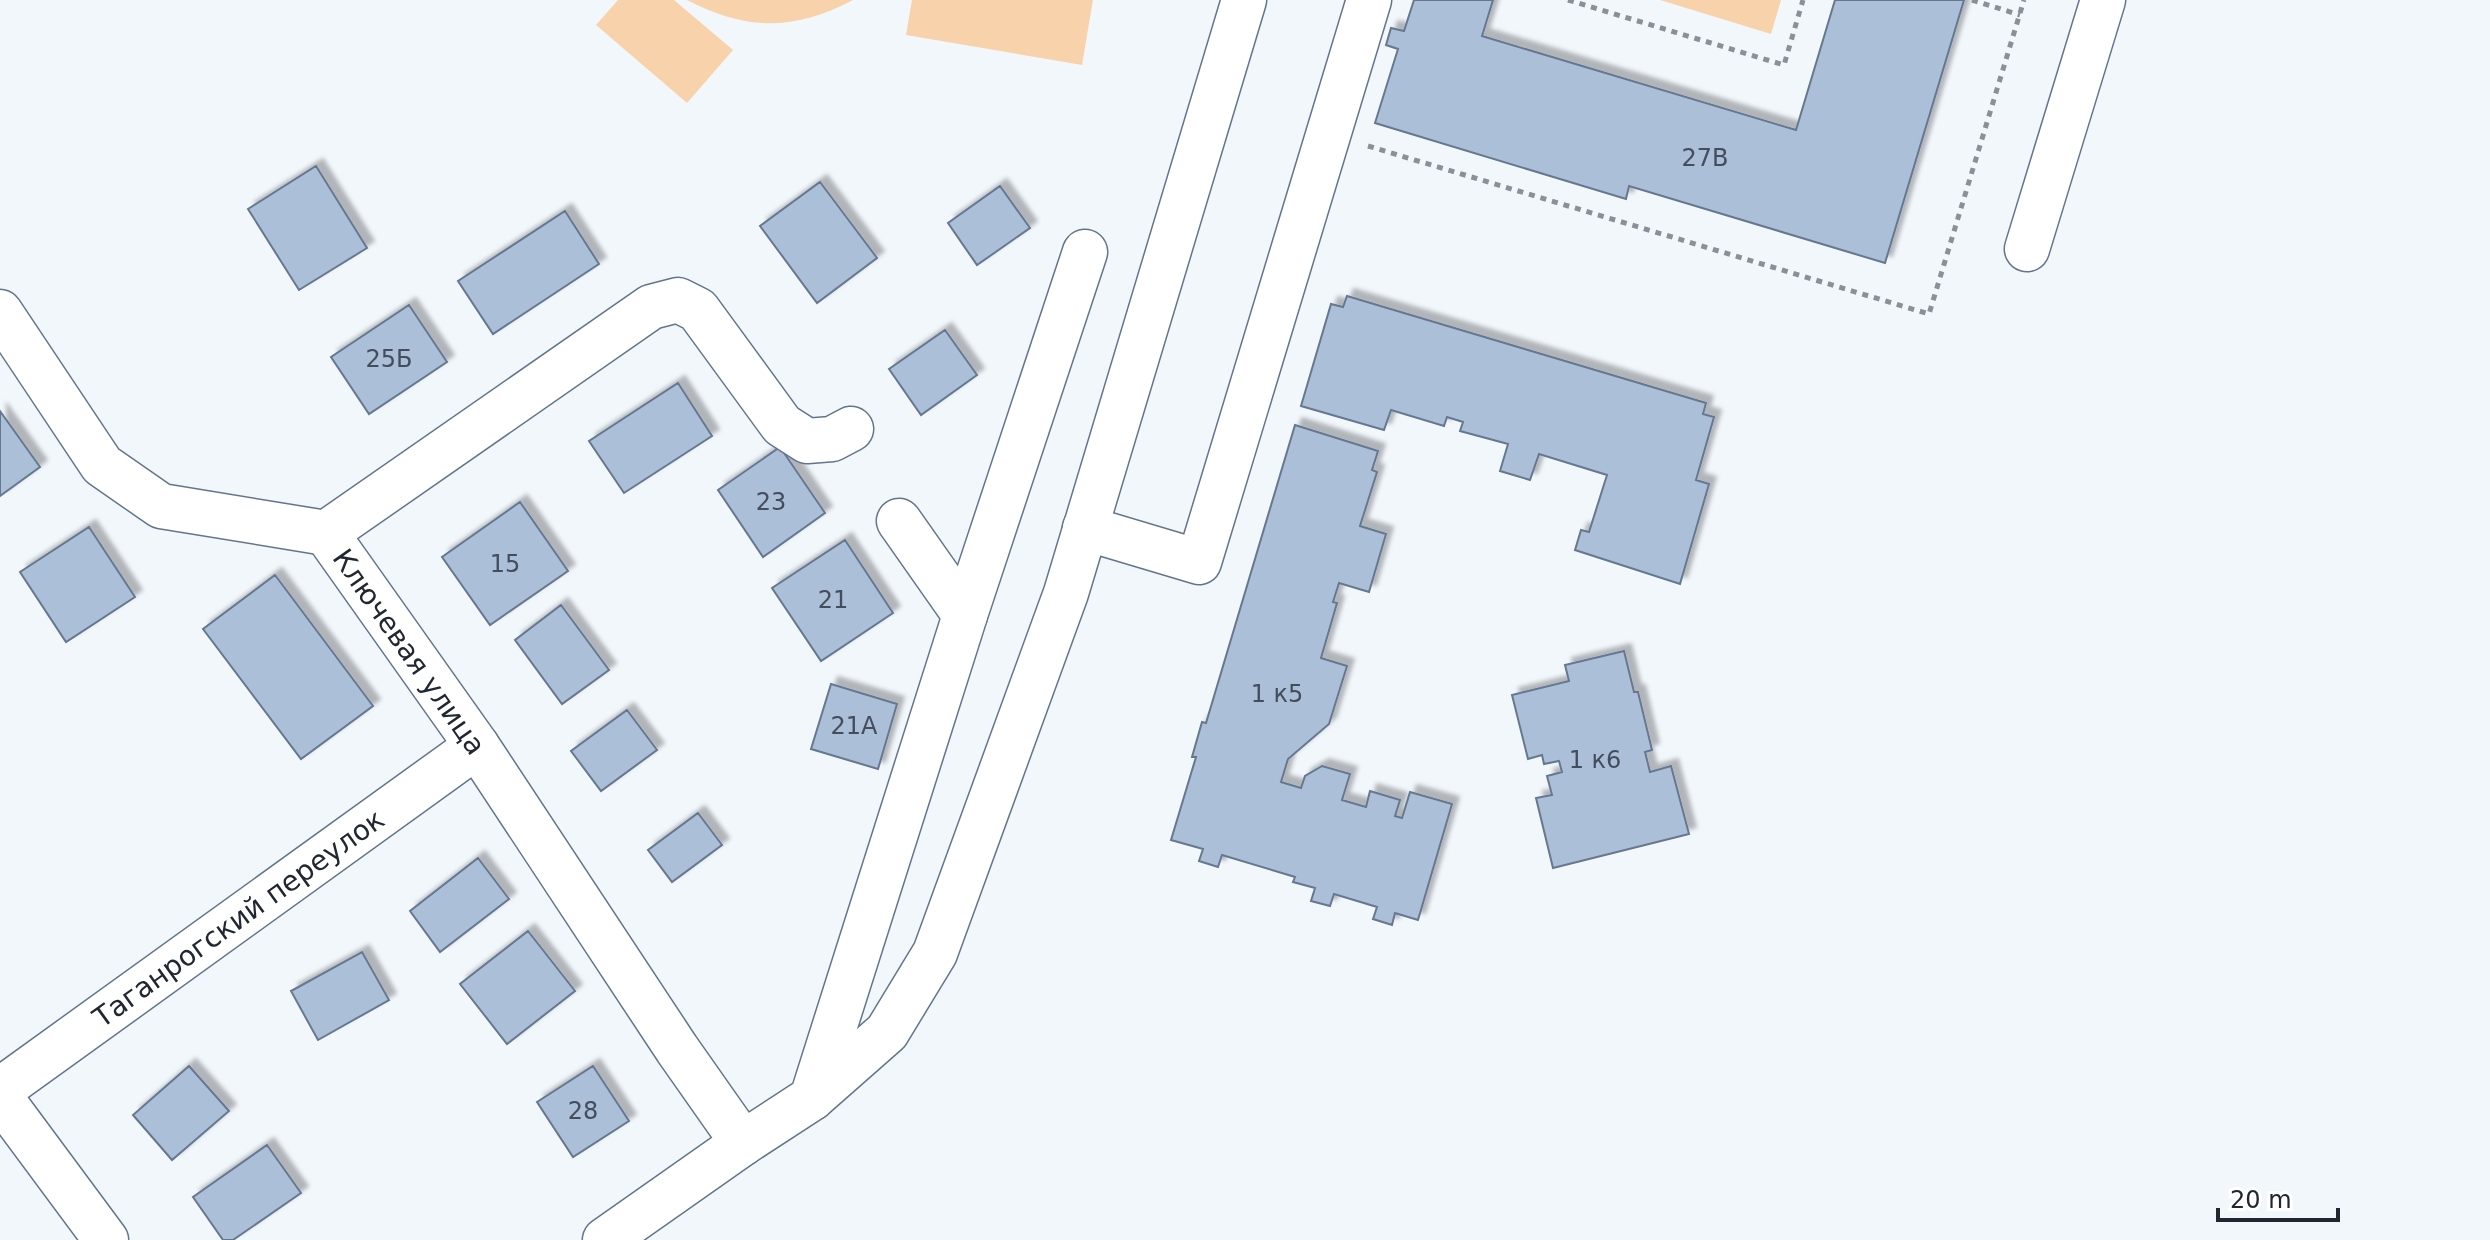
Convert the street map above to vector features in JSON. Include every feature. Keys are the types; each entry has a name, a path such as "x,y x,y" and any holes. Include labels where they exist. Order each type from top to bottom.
{"street":[{"path":"605,1240 812,1098 887,1032 935,953 1066,593 1244,0"},
{"path":"1085,528 1199,562 1369,0"},
{"path":"2027,249 2103,0"},
{"path":"812,1098 965,615 1085,252"},
{"name":"Ключевая улица","path":"743,1143 677,1049 477,746 326,533 651,307 678,300 698,310 782,425 807,441 832,439 851,429"},
{"path":"0,312 102,465 161,506 326,533"},
{"path":"899,521 965,615"},
{"name":"Таганрогский переулок","path":"0,1090 477,746"},
{"path":"0,1097 106,1240"}],"path":[{"path":"1568,0 1784,65 1803,0"},
{"path":"1972,0 2020,15"},
{"path":"1329,134 1929,314 2024,0"}],"shaded area":[{"path":"618,0 674,0 733,50 687,103 596,25"},
{"path":"687,0 853,0 810,17 770,23 730,17"},
{"path":"912,0 1093,0 1082,65 906,35"},
{"path":"1660,0 1781,0 1771,34"}],"building":[{"path":"1414,0 1493,0 1482,36 1796,130 1835,0 1964,0 1885,263 1629,186 1626,199 1375,123 1398,49 1386,45 1391,28 1404,31"},
{"path":"316,166 367,248 299,290 248,209"},
{"path":"820,182 877,258 817,303 760,226"},
{"path":"1000,186 1030,228 977,265 948,223"},
{"path":"565,211 599,264 493,334 458,281"},
{"path":"1347,296 1706,403 1703,414 1714,417 1696,480 1709,484 1680,584 1575,550 1581,530 1589,532 1607,475 1539,454 1530,480 1500,471 1508,444 1460,431 1463,422 1447,417 1444,426 1391,410 1384,430 1301,406 1331,304 1343,307"},
{"path":"409,305 447,362 369,414 331,357"},
{"path":"945,330 977,375 921,415 889,369"},
{"path":"678,383 712,436 624,493 589,441"},
{"path":"0,411 40,467 0,496"},
{"path":"1295,425 1378,451 1372,470 1377,472 1360,526 1386,534 1369,592 1339,583 1333,602 1337,603 1321,658 1347,666 1329,724 1288,759 1281,782 1301,788 1305,776 1322,766 1350,774 1342,800 1366,807 1370,791 1400,800 1395,816 1402,818 1410,792 1452,804 1418,920 1395,913 1392,925 1373,919 1377,907 1334,894 1330,906 1311,901 1315,888 1293,882 1295,877 1222,855 1218,867 1199,861 1203,849 1171,840 1196,757 1192,757 1202,722 1206,723"},
{"path":"780,447 825,513 763,557 718,490"},
{"path":"520,502 568,571 490,625 442,557"},
{"path":"89,527 135,597 66,642 20,572"},
{"path":"845,540 893,613 821,661 772,588"},
{"path":"275,575 373,706 301,759 203,629"},
{"path":"561,605 609,670 562,704 515,640"},
{"path":"1624,651 1652,750 1645,752 1650,772 1671,766 1689,834 1553,868 1536,798 1552,795 1547,776 1562,772 1559,761 1544,764 1542,755 1528,759 1512,695 1569,681 1565,665"},
{"path":"831,684 897,704 878,769 811,749"},
{"path":"627,710 657,750 601,791 571,751"},
{"path":"698,813 722,845 672,882 648,850"},
{"path":"478,858 509,899 440,952 410,911"},
{"path":"528,931 575,991 507,1044 460,984"},
{"path":"362,952 389,1000 318,1040 291,991"},
{"path":"189,1066 229,1111 172,1160 133,1115"},
{"path":"593,1066 629,1121 573,1157 537,1102"},
{"path":"267,1145 301,1193 233,1240 223,1240 193,1197"}]}
